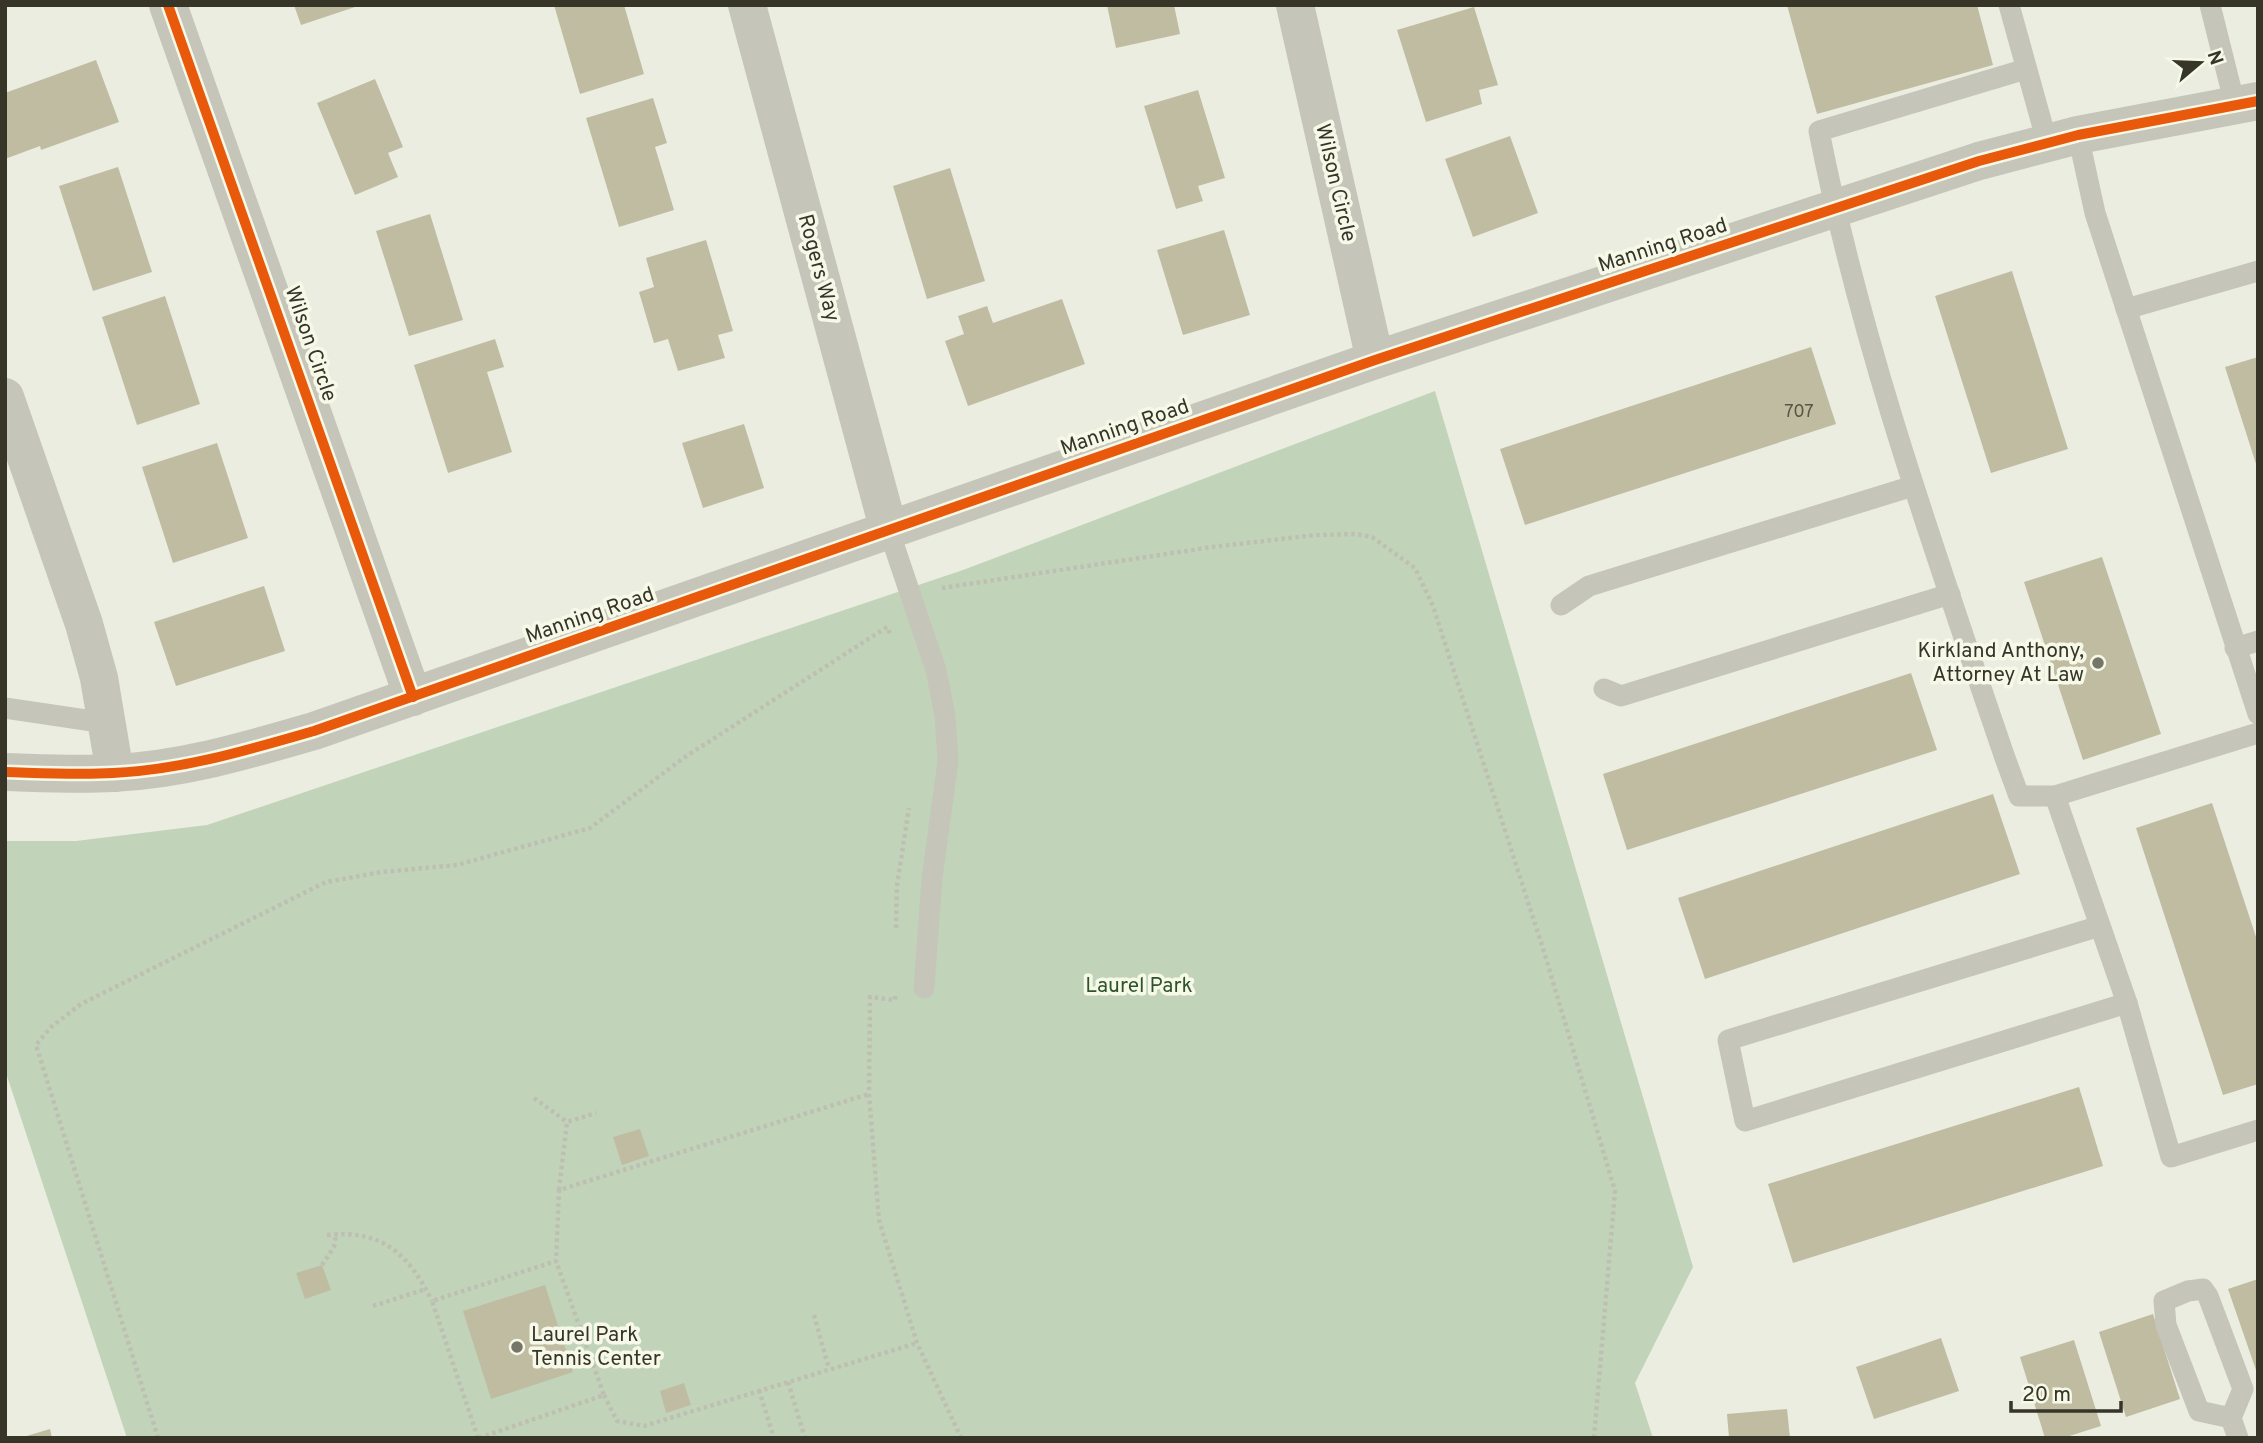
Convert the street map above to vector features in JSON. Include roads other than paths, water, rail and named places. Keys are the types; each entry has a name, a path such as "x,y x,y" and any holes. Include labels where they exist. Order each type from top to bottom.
{"street":[{"name":"Wilson Circle","path":"167,5 413,697"},
{"name":"Rogers Way","path":"747,5 889,531"},
{"name":"Wilson Circle","path":"1295,5 1375,360"},
{"name":"Manning Road","path":"5,772 115,773 202,762 314,731 1375,360 1979,161 2062,138 2247,103"},
{"path":"5,397 84,624 99,678 115,773"}],"lane":[{"path":"2009,5 2026,69 2062,138 2095,213 2258,713"},
{"path":"2210,5 2247,103"},
{"path":"2026,69 1819,131 1834,210 1913,486 2019,796 2055,796 2258,733"},
{"path":"2126,309 2258,271"},
{"path":"1561,605 1589,586 1913,486"},
{"path":"889,531 936,670 945,716 948,761 932,878 924,988"},
{"path":"1604,689 1621,696 1950,594"},
{"path":"2235,648 2258,640"},
{"path":"5,708 106,723"},
{"path":"2055,796 2127,1003 2171,1157 2258,1130"},
{"path":"2100,926 1728,1040 1745,1121 2127,1003"},
{"path":"2203,1289 2208,1296 2243,1389 2234,1428 2199,1411 2166,1325 2164,1301 2203,1289"}],"place":[{"name":"Kirkland Anthony, Attorney At Law","path":"2098,663"},
{"name":"Laurel Park Tennis Center","path":"517,1347"}],"park label":[{"name":"Laurel Park","path":"1139,986"}]}
